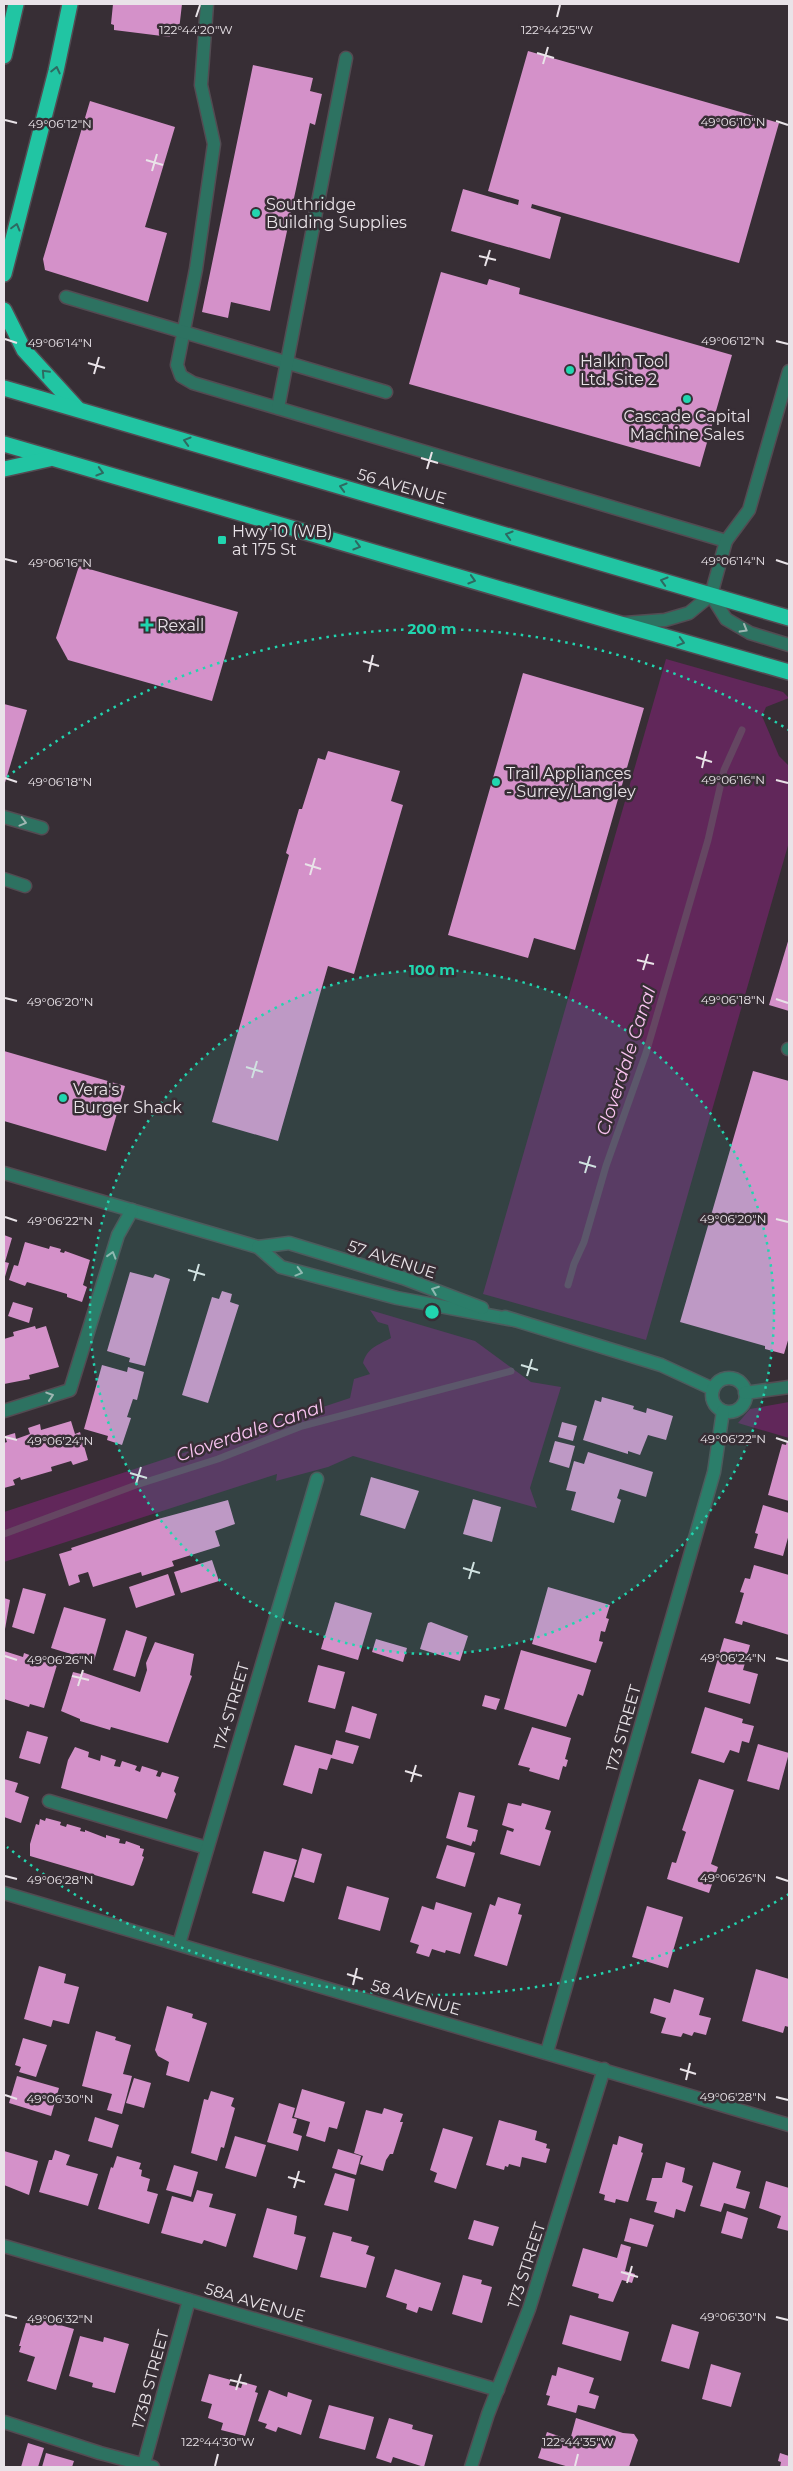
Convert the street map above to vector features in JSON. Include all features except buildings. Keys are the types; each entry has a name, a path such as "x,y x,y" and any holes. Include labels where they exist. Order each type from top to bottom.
{"highway":[{"path":"4,56 16,4"},
{"path":"4,274 56,72 70,4"},
{"path":"4,310 24,350 78,409"},
{"name":"56 AVENUE","path":"4,388 789,618"},
{"path":"4,444 617,624 789,672"},
{"path":"4,469 53,459"}],"street":[{"path":"207,4 200,85 214,144 196,269 177,365 181,376 192,383 726,541"},
{"path":"278,408 346,58"},
{"path":"66,297 183,334 386,392"},
{"path":"617,624 664,620 689,613 711,595 726,541 749,510 789,373"},
{"path":"711,595 726,619 750,633 789,645"},
{"path":"4,817 42,828"},
{"path":"4,879 25,886"},
{"name":"57 AVENUE","path":"4,1173 258,1248 281,1267 397,1298 514,1320"},
{"path":"4,1411 70,1390 118,1235 132,1210"},
{"name":"57 AVENUE","path":"258,1248 289,1243 403,1278 514,1320 662,1365 713,1389"},
{"path":"732,1378 742,1384 745,1393 745,1400 739,1409 724,1411 715,1405 713,1389 720,1380 732,1378"},
{"path":"745,1393 789,1387"},
{"name":"173 STREET","path":"547,2052 714,1472 724,1411"},
{"name":"174 STREET","path":"179,1944 316,1478"},
{"path":"49,1801 207,1848"},
{"name":"58 AVENUE","path":"4,1893 789,2125"},
{"name":"173 STREET","path":"471,2467 529,2309 604,2069"},
{"name":"58A AVENUE","path":"4,2246 498,2390"},
{"name":"173B STREET","path":"147,2466 189,2300"},
{"path":"4,2422 147,2466"}],"shaded area":[{"path":"666,659 783,692 789,698 766,707 762,716 779,756 789,766 789,842 646,1340 483,1294"},
{"path":"370,1310 475,1341 531,1382 561,1387 530,1488 537,1508 353,1456 328,1467 276,1481 277,1474 4,1562 4,1512 350,1398 354,1379 370,1374 363,1363 367,1354 391,1338 388,1325 378,1322"},
{"path":"789,1402 789,1438 738,1423 750,1409"}],"waterway":[{"name":"Cloverdale Canal","path":"568,1285 574,1264 584,1242 606,1166 646,1053 708,840 724,770 742,730"},
{"name":"Cloverdale Canal","path":"4,1534 136,1485 218,1459 302,1426 511,1371"}],"place":[{"name":"Southridge Building Supplies","path":"256,213"},
{"name":"Halkin Tool Ltd. Site 2","path":"570,370"},
{"name":"Cascade Capital Machine Sales","path":"687,399"},
{"name":"Hwy 10 (WB) at 175 St","path":"222,540"},
{"name":"Rexall","path":"147,625"},
{"name":"Trail Appliances - Surrey/Langley","path":"496,782"},
{"name":"Vera's Burger Shack","path":"63,1098"}]}
